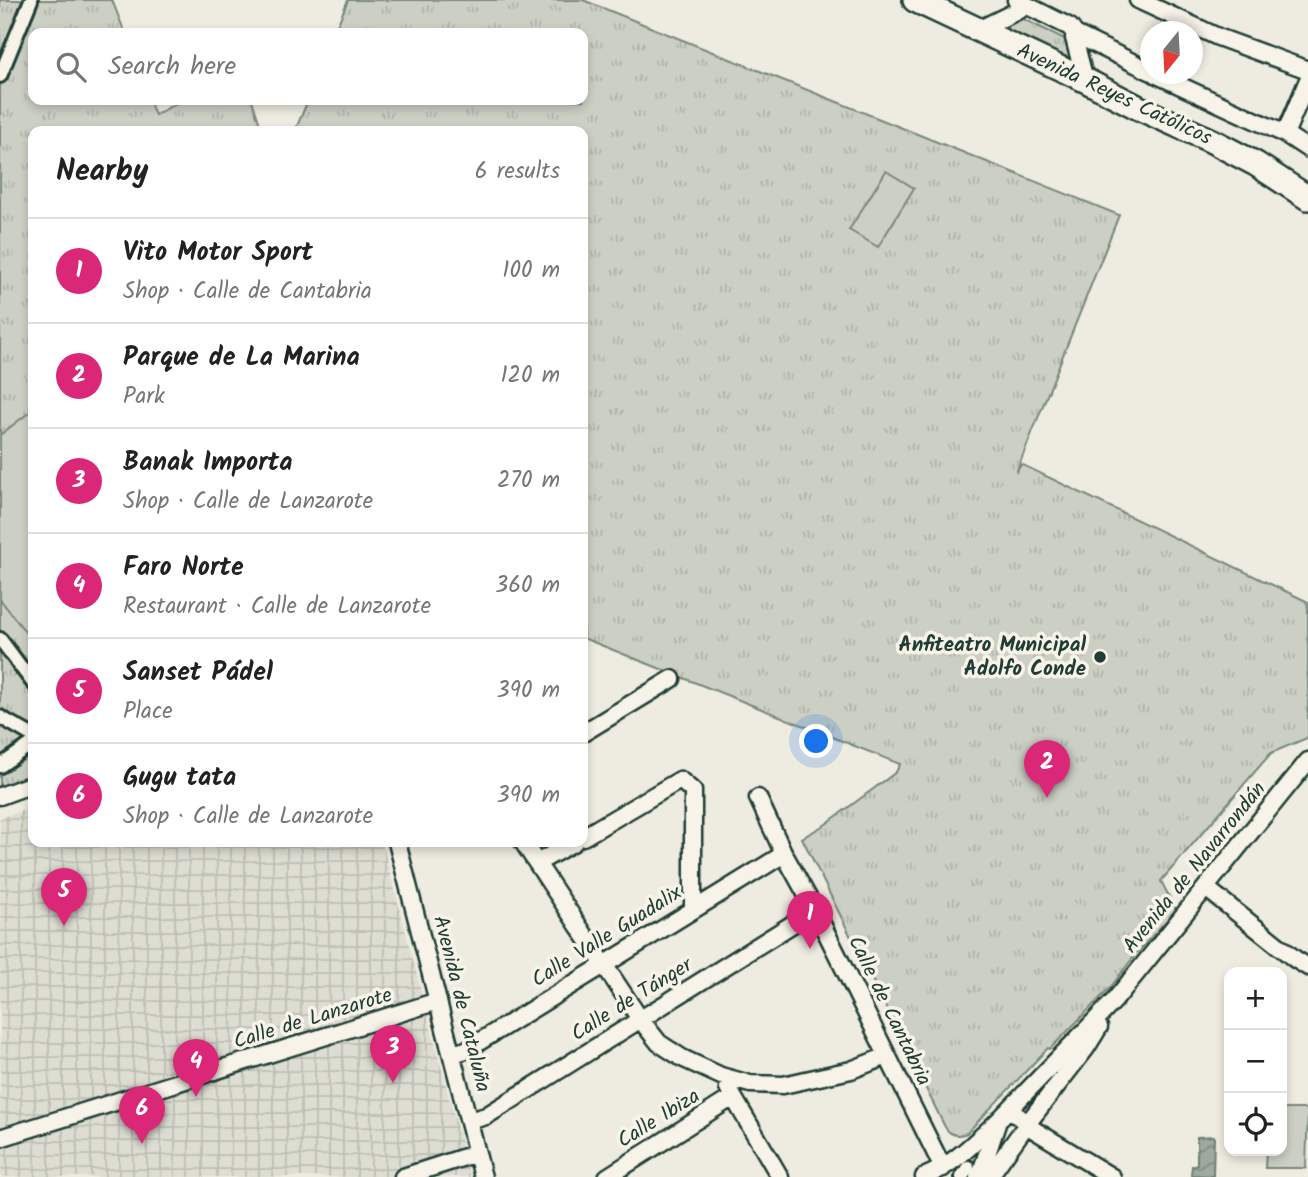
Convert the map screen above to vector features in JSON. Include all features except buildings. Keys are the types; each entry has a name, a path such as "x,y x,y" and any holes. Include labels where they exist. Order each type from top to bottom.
{"main road":[{"name":"Avenida Reyes Católicos","path":"915,0 1212,141 1256,164 1308,198"}],"street":[{"path":"0,76 31,0"},
{"path":"1138,0 1218,37 1308,70"},
{"path":"978,30 1021,9 1021,2"},
{"name":"Avenida Reyes Católicos","path":"1021,2 1070,27 1075,34 1140,66"},
{"path":"1075,34 1085,80"},
{"path":"1285,134 1308,80"},
{"name":"Avenida Reyes Católicos","path":"1179,84 1285,134 1308,149"},
{"path":"0,639 28,676"},
{"path":"588,730 672,679"},
{"path":"0,717 28,733"},
{"path":"0,766 28,746"},
{"name":"Avenida de Navarrondán","path":"969,1174 1000,1121 1114,1001 1308,761"},
{"path":"588,833 680,780 693,792 693,909"},
{"path":"0,796 28,786"},
{"name":"Calle de Cantabria","path":"758,798 943,1168"},
{"name":"Avenida de Cataluña","path":"399,847 484,1177"},
{"path":"526,847 640,1019 659,1042 682,1058 721,1076 750,1084 783,1085 851,1070 887,1056"},
{"path":"537,863 565,847"},
{"name":"Calle Valle Guadalix","path":"452,1054 466,1050 784,853"},
{"path":"1206,888 1308,967"},
{"name":"Calle de Tánger","path":"469,1121 486,1116 815,910"},
{"name":"Avenida de Navarrondán","path":"989,1177 1086,1048 1114,1001"},
{"name":"Calle de Lanzarote","path":"0,1138 438,1002"},
{"path":"721,1076 780,1177"},
{"name":"Calle Ibiza","path":"607,1177 733,1097"},
{"path":"924,1177 960,1157 1000,1121 1015,1113 1026,1125 1112,1177"},
{"path":"1000,1121 999,1138 1006,1143 1034,1137 1053,1142"},
{"path":"403,1177 477,1153"}],"shaded area":[{"path":"28,809 28,847 383,847 470,1177 0,1177 0,818"}],"green space":[{"path":"0,0 112,0 123,28 28,28 28,105 151,105 155,115 173,105 254,105 260,126 28,126 28,776 0,787"},
{"path":"348,0 583,0 1119,215 1016,473 1021,464 1308,602 1308,736 1271,753 1161,881 1176,910 1136,954 1110,988 967,1133 955,1134 945,1127 802,838 826,824 896,772 900,764 588,640 588,126 297,126 306,105 588,105 588,28 336,28"},
{"path":"1021,18 1067,40 1076,68 996,28"},
{"path":"886,171 914,188 878,247 849,230"},
{"path":"28,413 28,635 0,599 0,435"},
{"path":"1287,1109 1308,1109 1306,1168 1265,1168 1266,1156 1287,1156"}],"water":[{"path":"1214,1136 1213,1176 1191,1175 1192,1166 1197,1164 1197,1137"}],"place":[{"name":"Anfiteatro Municipal Adolfo Conde","path":"1100,657"},
{"name":"Parque de La Marina","path":"1047,798"},
{"name":"Sanset Pádel","path":"64,926"},
{"name":"Vito Motor Sport","path":"810,949"},
{"name":"Banak Importa","path":"393,1083"},
{"name":"Faro Norte","path":"196,1097"},
{"name":"Gugu tata","path":"142,1144"}]}
